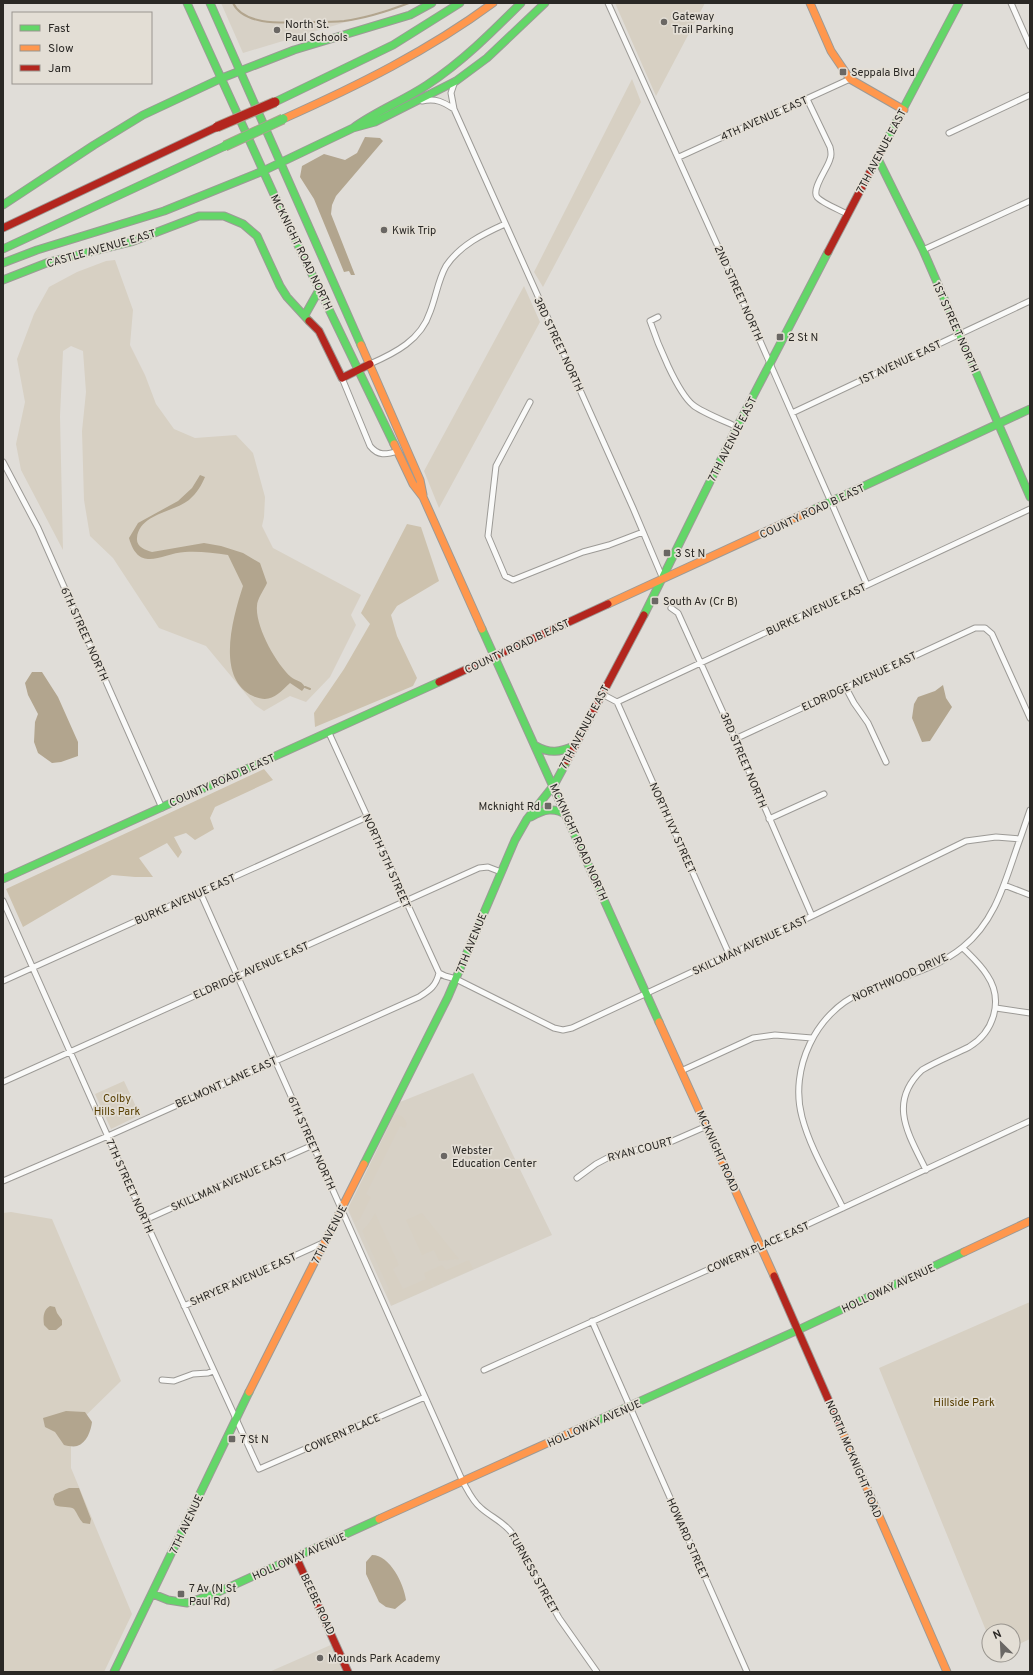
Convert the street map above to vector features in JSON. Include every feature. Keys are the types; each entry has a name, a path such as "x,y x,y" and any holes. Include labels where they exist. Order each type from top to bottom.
{"main road":[{"name":"MCKNIGHT ROAD NORTH","path":"187,3 263,171 413,484 423,497 554,784 674,1056"},
{"name":"MCKNIGHT ROAD NORTH","path":"210,3 370,364 420,480 423,497"},
{"path":"3,205 94,144 143,115 222,78 294,50 410,15 432,3"},
{"path":"3,228 217,127 275,102 392,47 460,3"},
{"path":"3,249 87,209 365,83 444,38 492,3"},
{"path":"3,263 37,250 164,211 263,171 353,128 364,120 426,86 457,63 479,46 521,3"},
{"path":"353,128 375,122 456,81 487,58 545,3"},
{"path":"810,3 831,51 850,79 904,110"},
{"name":"7TH AVENUE EAST","path":"501,872 515,840 527,819 554,784 663,579 737,427 847,214 878,159 959,3"},
{"name":"1ST STREET NORTH","path":"878,159 923,250 1030,497"},
{"name":"CASTLE AVENUE EAST","path":"3,280 49,262 131,242 200,216 220,215 235,219 257,236 280,286 287,297 319,331 342,378"},
{"path":"305,315 320,290"},
{"path":"342,378 370,364"},
{"name":"COUNTY ROAD B EAST","path":"3,879 329,733 1030,409"},
{"path":"536,746 552,752 560,752 574,746"},
{"path":"527,819 542,810 561,811 567,816"},
{"name":"7TH AVENUE","path":"114,1672 153,1594 235,1420 456,979 501,872"},
{"name":"MCKNIGHT ROAD","path":"674,1056 761,1246"},
{"name":"HOLLOWAY AVENUE","path":"153,1594 168,1600 187,1603 214,1594 798,1330 1030,1221"},
{"name":"NORTH MCKNIGHT ROAD","path":"761,1246 945,1671"},
{"name":"BEEBE ROAD","path":"296,1557 348,1672"}],"street":[{"name":"2ND STREET NORTH","path":"608,3 645,87 679,157 866,585"},
{"path":"1011,3 1030,46"},
{"name":"4TH AVENUE EAST","path":"679,157 850,79"},
{"name":"3RD STREET NORTH","path":"456,81 451,93 454,109 663,579"},
{"path":"949,132 1030,94"},
{"path":"415,103 433,99 440,100 454,109"},
{"path":"807,99 832,154 815,190 816,196 847,214"},
{"path":"923,250 1030,200"},
{"path":"370,364 393,354 415,337 430,314 440,280 446,266 455,256 465,246 480,236 505,224"},
{"name":"1ST AVENUE EAST","path":"792,413 1030,301"},
{"path":"658,317 650,321 658,344 682,390 693,406 737,427"},
{"name":"CASTLE AVENUE EAST","path":"342,378 370,446 382,454 398,451"},
{"path":"530,402 496,466 488,536 505,576 512,580 523,577 583,552 609,545 643,532"},
{"name":"6TH STREET NORTH","path":"3,462 38,528 162,808"},
{"name":"BURKE AVENUE EAST","path":"617,702 1030,509"},
{"name":"3RD STREET NORTH","path":"671,608 678,613 701,663 812,916"},
{"name":"ELDRIDGE AVENUE EAST","path":"735,738 975,628 984,628 994,637 1030,718"},
{"path":"846,688 854,703 868,723 886,762"},
{"path":"602,694 617,702"},
{"name":"NORTH IVY STREET","path":"617,702 729,954"},
{"name":"NORTH 5TH STREET","path":"329,733 439,973"},
{"path":"769,819 824,794"},
{"path":"1020,839 1030,810"},
{"name":"BURKE AVENUE EAST","path":"3,981 367,817"},
{"name":"SKILLMAN AVENUE EAST","path":"456,979 554,1028 563,1030 572,1028 812,916 966,841 996,837 1020,839"},
{"name":"NORTHWOOD DRIVE","path":"843,1208 810,1139 801,1116 799,1092 800,1078 802,1067 812,1038 828,1017 848,1000 860,993 934,965 963,948 982,928 990,915 1004,885 1020,839"},
{"name":"ELDRIDGE AVENUE EAST","path":"3,1082 479,868 488,867 501,872"},
{"path":"1004,885 1030,894"},
{"name":"6TH STREET NORTH","path":"200,892 463,1482"},
{"name":"7TH STREET NORTH","path":"3,902 258,1469"},
{"path":"926,1170 905,1125 903,1107 906,1092 915,1077 922,1070 976,1041 988,1028 996,1008 996,999 987,974 963,948"},
{"path":"439,973 456,979"},
{"name":"BELMONT LANE EAST","path":"3,1181 108,1136 418,997 432,989 437,982 439,973"},
{"path":"996,1008 1030,1013"},
{"path":"681,1071 753,1038 775,1035 812,1038"},
{"name":"COWERN PLACE EAST","path":"484,1370 761,1246 1030,1121"},
{"name":"RYAN COURT","path":"577,1178 596,1164 613,1155 668,1143 707,1126"},
{"name":"SKILLMAN AVENUE EAST","path":"145,1220 313,1145"},
{"name":"SHRYER AVENUE EAST","path":"184,1306 325,1242"},
{"path":"592,1321 630,1406"},
{"path":"162,1380 174,1381 193,1374 208,1373 213,1371"},
{"name":"COWERN PLACE","path":"258,1469 425,1397"},
{"name":"HOWARD STREET","path":"630,1406 747,1672"},
{"name":"FURNESS STREET","path":"463,1482 472,1498 480,1508 504,1523 511,1532 559,1618 598,1672"}],"shaded area":[{"name":"North St. Paul Schools","path":"221,3 409,3 243,53"},
{"path":"365,137 380,138 383,141 336,196 332,205 331,214 355,275 351,275 349,271 344,272 314,199 300,177 302,166 324,154 345,160 357,153"},
{"path":"200,475 205,477 194,495 189,500 158,514 144,524 139,530 137,538 138,544 144,549 152,552 204,543 221,546 243,553 260,563 267,583 257,603 259,624 273,654 279,663 293,679 302,683 305,687 302,691 290,683 274,697 265,699 259,698 253,696 241,687 234,676 230,661 230,646 235,614 243,586 228,555 206,552 190,552 176,553 160,558 145,559 139,556 133,549 129,538 138,523 178,501 192,488"},
{"path":"407,524 421,527 439,581 397,606 391,615 397,636 417,678 413,686 315,727 314,713 344,669 370,624 361,613"},
{"path":"32,672 42,672 58,697 78,742 78,756 61,762 52,763 38,753 34,742 35,722 38,714 28,695 25,683"},
{"path":"943,685 946,698 952,707 930,741 922,742 912,718 914,704 918,697 935,691"},
{"path":"264,769 273,780 215,807 210,818 214,829 195,840 186,833 174,837 182,852 178,858 167,843 139,858 153,877 112,875 23,927 6,889"},
{"name":"Webster Education Center","path":"473,1073 552,1235 391,1306 348,1210 400,1102"},
{"path":"50,1306 55,1307 62,1320 62,1325 56,1330 49,1330 44,1325 45,1312"},
{"path":"66,1411 85,1412 92,1422 86,1439 77,1446 64,1445 55,1432 45,1427 43,1418"},
{"path":"69,1488 79,1488 91,1519 90,1524 83,1523 74,1509 55,1505 53,1499 55,1494"},
{"path":"372,1555 379,1556 390,1565 399,1579 405,1593 406,1600 395,1609 386,1607 379,1602 366,1574 366,1562"},
{"name":"Mounds Park Academy","path":"333,1644 345,1672 269,1672"}],"green space":[{"path":"615,3 705,3 656,96"},
{"path":"632,79 641,102 543,287 534,272"},
{"path":"115,260 133,310 130,345 145,375 156,404 174,429 195,438 236,435 253,453 265,497 262,526 273,548 361,595 351,615 356,625 330,677 306,702 290,696 264,711 255,705 206,646 159,628 113,558 90,536 84,500 82,431 86,392 83,351 71,346 63,351 60,416 63,550 21,470 16,444 25,402 17,359 34,314 49,287 77,272 106,261"},
{"path":"524,286 540,322 439,508 424,471"},
{"name":"Colby Hills Park","path":"124,1081 140,1115 111,1129 95,1094"},
{"path":"395,1115 402,1117 407,1124 405,1128 400,1126 366,1194 371,1197 360,1219 355,1222 348,1208"},
{"path":"11,1212 52,1219 121,1381 71,1430 71,1468 132,1614 104,1672 3,1672 3,1213"},
{"path":"375,1213 399,1265 393,1269 403,1289 426,1279 424,1273 442,1265 446,1270 469,1260 473,1269 434,1286 430,1279 433,1287 392,1305 386,1292 389,1289 362,1231 370,1222"},
{"path":"422,1213 459,1259 439,1261 434,1250 422,1255 406,1220"},
{"name":"Hillside Park","path":"1030,1302 1030,1639 1021,1643 1021,1623 983,1623 879,1368"}],"waterway":[{"path":"233,3 239,11 247,17 281,23 344,21 377,14 409,3"},
{"path":"305,687 310,689"}],"traffic: fast":[{"path":"187,3 281,210 394,444"},
{"path":"210,3 361,345"},
{"path":"3,205 94,145 143,115 222,78 294,50 410,15 432,3"},
{"path":"275,102 393,45 460,3"},
{"path":"353,128 371,116 418,91 440,76 476,47 521,3"},
{"path":"263,171 353,128 375,122 456,81 487,58 545,3"},
{"path":"882,149 959,3"},
{"path":"225,146 283,119"},
{"path":"3,249 225,146"},
{"path":"878,159 923,250 1030,497"},
{"path":"3,263 37,250 164,211 263,171"},
{"path":"3,280 49,262 131,242 199,216 224,216 243,224 257,236 280,286 287,297 309,321"},
{"path":"644,615 737,427 828,252"},
{"path":"305,315 319,290"},
{"path":"810,511 1030,409"},
{"path":"482,629 659,1022"},
{"path":"3,879 439,682"},
{"path":"536,746 550,751 564,750 574,746"},
{"path":"364,1164 448,997 515,840 527,819 554,785 567,761"},
{"path":"531,817 540,812 549,810 562,812 567,815"},
{"path":"585,1426 798,1330 964,1252"},
{"path":"114,1672 249,1392"},
{"path":"153,1594 168,1600 187,1603 214,1594 379,1519"}],"traffic: slow":[{"path":"283,119 338,94 391,67 443,37 493,3"},
{"path":"810,3 831,51 850,79 904,110"},
{"path":"361,345 420,480 423,495"},
{"path":"394,444 413,484 423,497 482,629"},
{"path":"608,604 810,511"},
{"path":"659,1022 774,1276"},
{"path":"249,1392 364,1164"},
{"path":"964,1252 1030,1221"},
{"path":"839,1424 947,1672"},
{"path":"379,1519 585,1426"}],"traffic: jam":[{"path":"217,127 275,102"},
{"path":"3,228 217,127"},
{"path":"828,252 882,149"},
{"path":"309,321 319,331 342,378 370,364"},
{"path":"439,682 608,604"},
{"path":"567,761 644,615"},
{"path":"774,1276 839,1424"},
{"path":"296,1557 348,1672"}],"place":[{"name":"Gateway Trail Parking","path":"664,22"},
{"name":"North St. Paul Schools","path":"277,30"},
{"name":"Seppala Blvd","path":"843,72"},
{"name":"Kwik Trip","path":"384,230"},
{"name":"2 St N","path":"780,337"},
{"name":"3 St N","path":"667,553"},
{"name":"South Av (Cr B)","path":"655,601"},
{"name":"Mcknight Rd","path":"548,806"},
{"name":"Webster Education Center","path":"444,1156"},
{"name":"7 St N","path":"232,1439"},
{"name":"7 Av (N St Paul Rd)","path":"181,1594"},
{"name":"Mounds Park Academy","path":"320,1658"}]}
